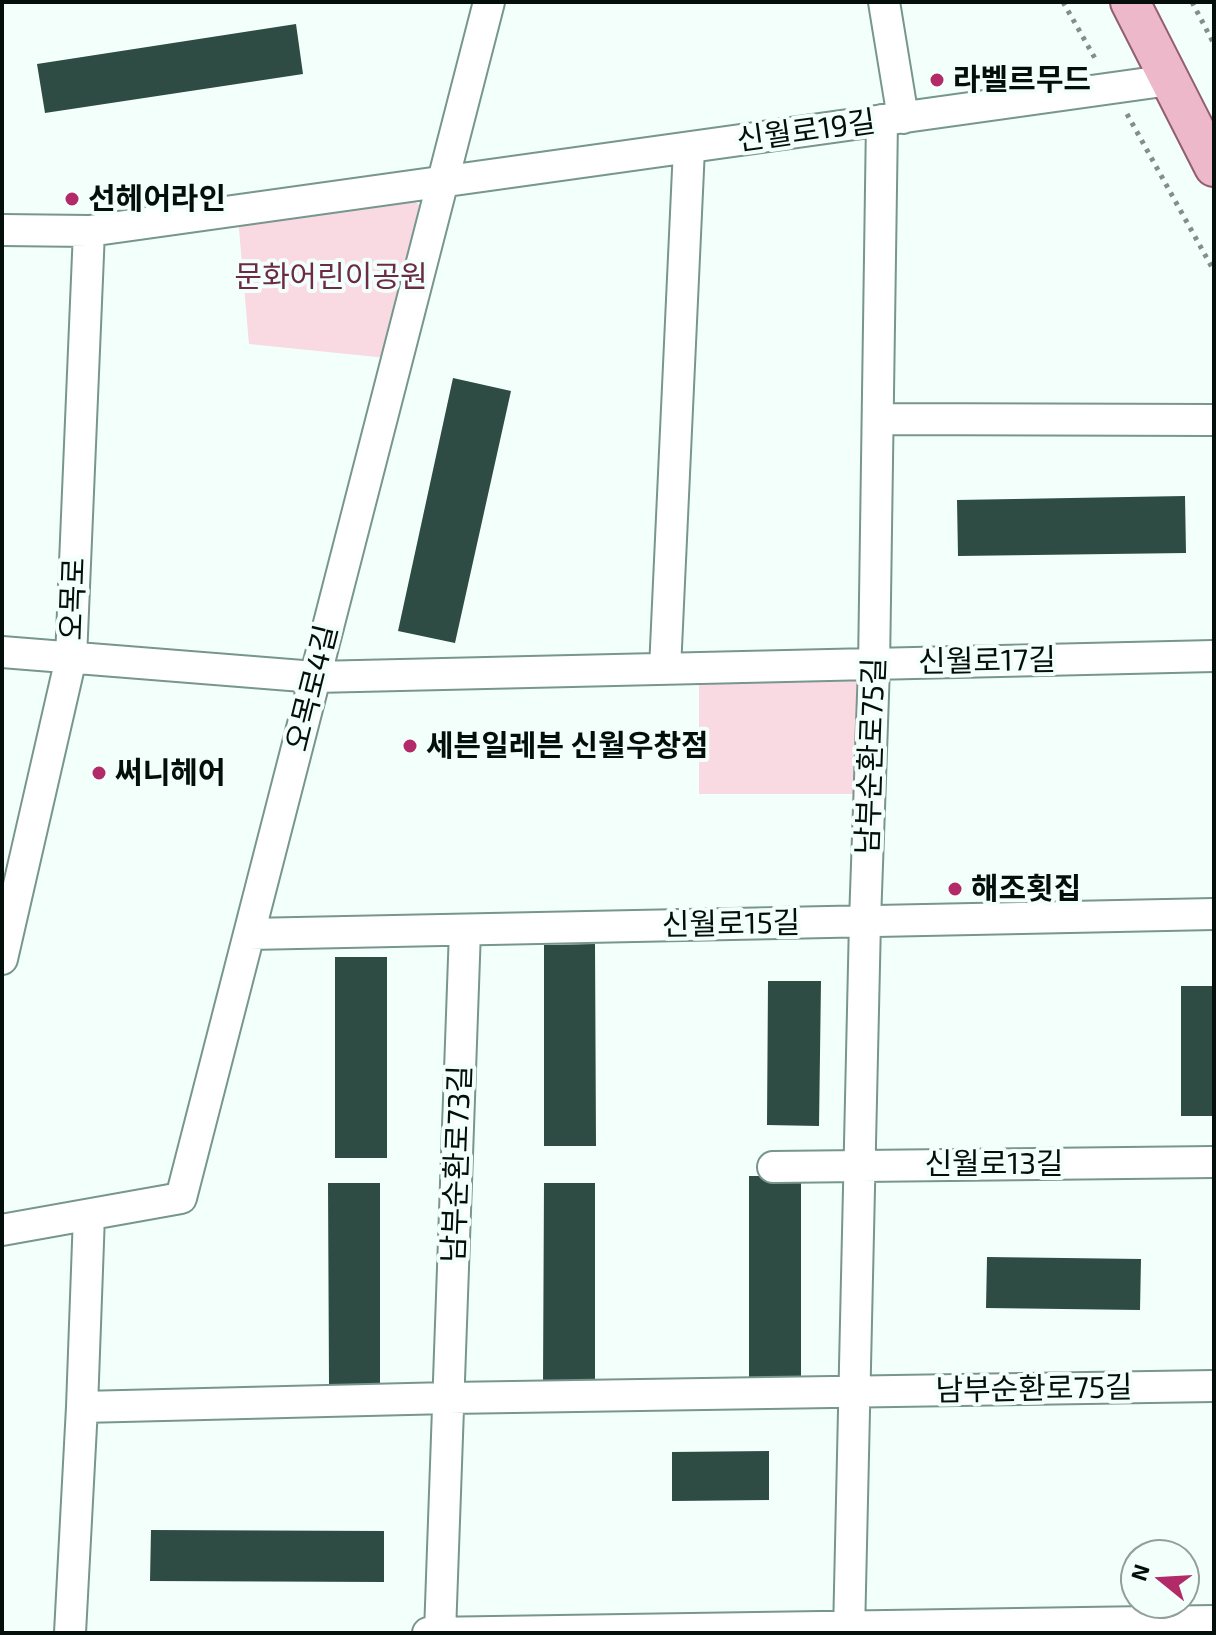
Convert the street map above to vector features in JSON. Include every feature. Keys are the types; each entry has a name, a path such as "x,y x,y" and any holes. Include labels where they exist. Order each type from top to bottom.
{"main road":[{"path":"1130,2 1214,167"}],"street":[{"name":"오목로4길","path":"2,1230 181,1198 489,2"},
{"name":"남부순환로75길","path":"849,1630 878,419 893,119 884,2"},
{"name":"신월로19길","path":"443,182 1170,80"},
{"path":"665,669 689,148"},
{"path":"2,230 89,231 443,182"},
{"name":"오목로","path":"2,959 71,658 89,231"},
{"path":"878,419 1214,420"},
{"name":"신월로17길","path":"2,652 315,677 1214,656"},
{"name":"신월로15길","path":"249,934 1214,914"},
{"name":"남부순환로73길","path":"440,1633 465,930"},
{"name":"신월로13길","path":"773,1167 1214,1162"},
{"path":"70,1633 89,1215"},
{"name":"남부순환로75길","path":"854,1392 1214,1386"},
{"path":"82,1407 854,1392"},
{"path":"428,1633 849,1630 1214,1621"}],"path":[{"path":"1063,2 1214,271"},
{"path":"1192,2 1214,44"}],"green space":[{"name":"문화어린이공원","path":"399,188 425,210 387,358 249,344 238,218"},
{"path":"699,670 867,670 866,794 699,794"}],"building":[{"path":"296,24 303,74 45,113 37,64"},
{"path":"453,378 511,391 455,643 398,631"},
{"path":"1185,496 1186,553 958,556 957,500"},
{"path":"595,944 596,1146 544,1146 544,945"},
{"path":"335,957 387,957 387,1158 335,1158"},
{"path":"768,981 821,981 819,1126 767,1125"},
{"path":"1181,986 1214,986 1214,1116 1181,1116"},
{"path":"749,1176 801,1176 801,1377 749,1377"},
{"path":"328,1183 380,1183 380,1384 329,1384"},
{"path":"544,1183 595,1183 595,1384 543,1384"},
{"path":"987,1257 1141,1259 1140,1310 986,1308"},
{"path":"769,1451 769,1500 672,1501 672,1452"},
{"path":"151,1530 384,1531 384,1582 150,1581"}],"place":[{"name":"라벨르무드","path":"937,80"},
{"name":"선헤어라인","path":"72,199"},
{"name":"세븐일레븐 신월우창점","path":"410,746"},
{"name":"써니헤어","path":"99,773"},
{"name":"해조횟집","path":"955,889"}]}
